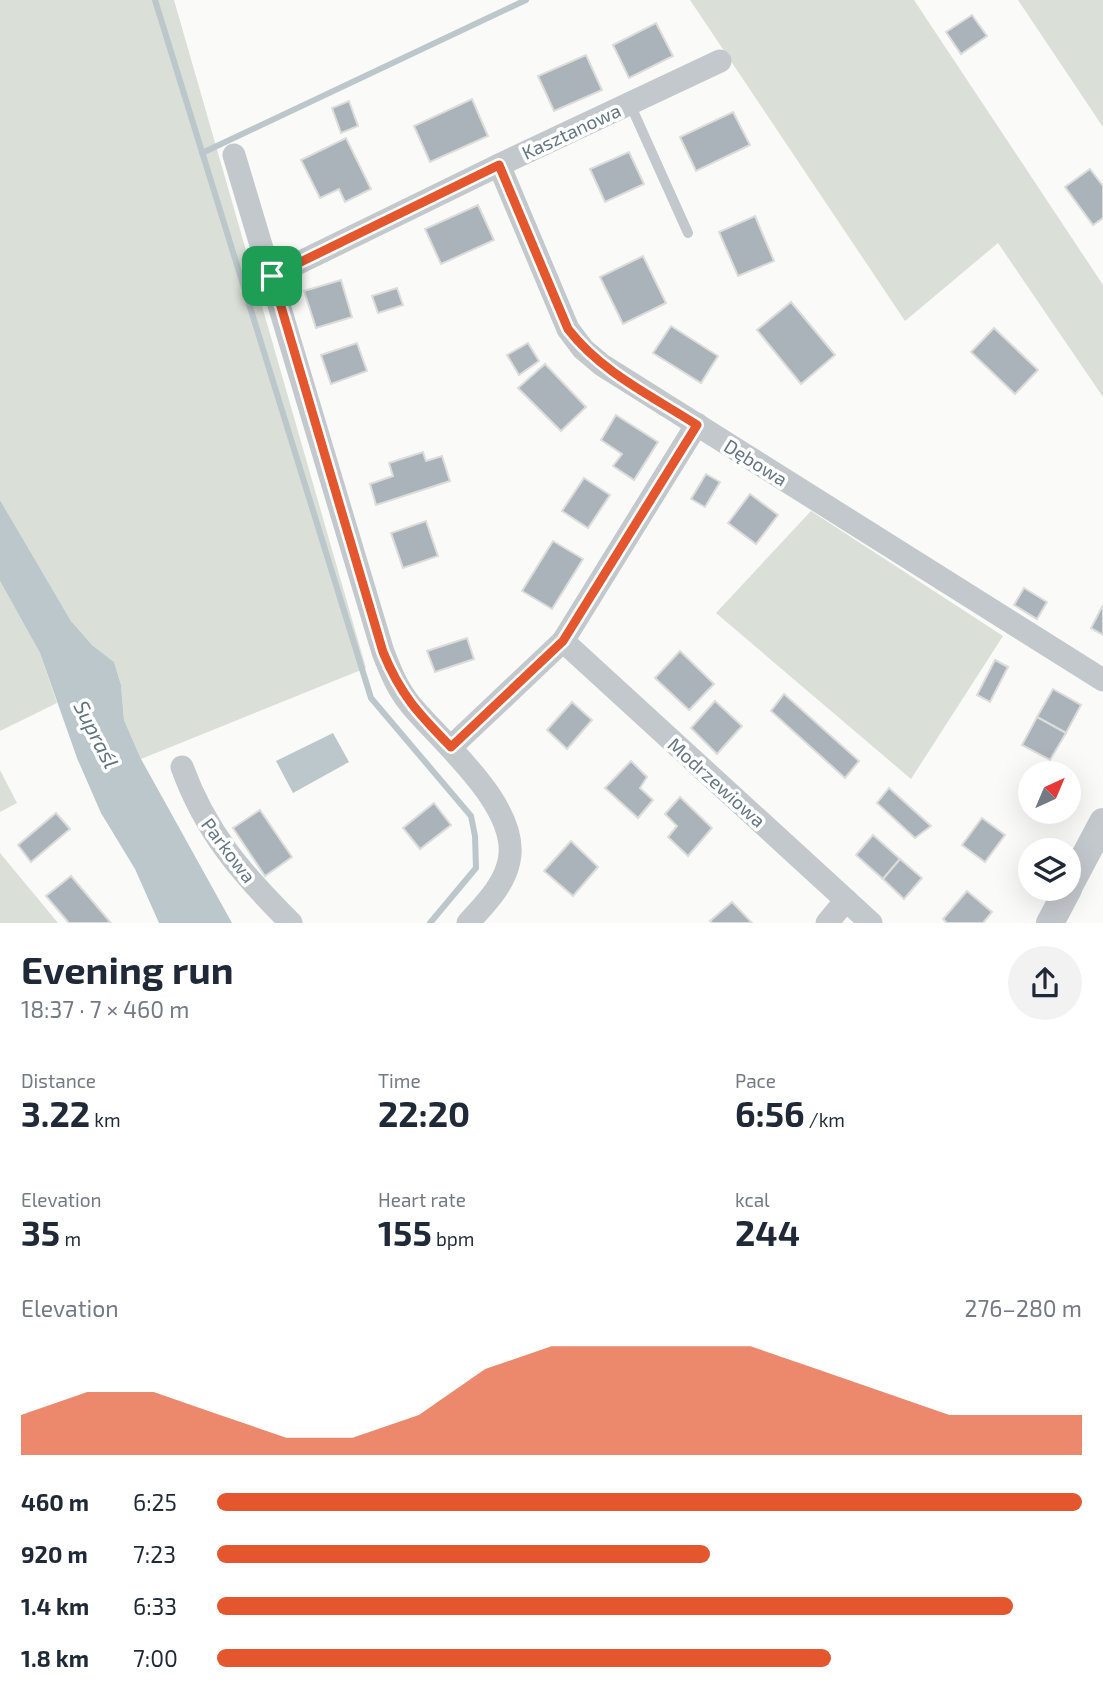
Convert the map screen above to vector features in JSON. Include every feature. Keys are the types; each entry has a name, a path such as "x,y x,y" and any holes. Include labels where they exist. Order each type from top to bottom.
{"street":[{"name":"Kasztanowa","path":"272,276 720,61"},
{"path":"234,155 383,652 394,678 409,702 451,747 498,805 509,837 509,861 496,891 468,923"},
{"name":"Dębowa","path":"499,165 568,329 583,349 602,365 1103,680"},
{"path":"451,747 563,641 697,425"},
{"name":"Modrzewiowa","path":"563,641 871,923"},
{"name":"Parkowa","path":"182,767 193,797 212,831 239,868 291,923"},
{"path":"1081,865 1103,822"},
{"path":"827,923 846,900"},
{"path":"1050,923 1062,901"}],"lane":[{"path":"630,104 688,233"}],"shaded area":[{"path":"0,0 174,0 366,668 141,759 124,720 121,685 114,662 92,645 71,621 0,500"},
{"path":"690,0 914,0 1103,285 1103,397 998,243 905,321"},
{"path":"1018,0 1103,0 1103,127"},
{"path":"811,511 1003,636 911,779 716,613"},
{"path":"0,581 40,653 57,703 0,731"},
{"path":"0,770 17,803 0,812"},
{"path":"0,853 58,923 0,923"}],"water":[{"name":"Supraśl","path":"0,500 71,621 92,645 114,662 121,685 124,720 141,759 232,923 159,923 135,869 101,813 77,758 40,653 0,581"},
{"path":"333,733 349,762 293,793 276,761"}],"building":[{"path":"972,15 987,36 961,54 946,32"},
{"path":"656,23 673,56 629,78 613,45"},
{"path":"586,55 602,90 554,111 538,76"},
{"path":"472,99 488,136 430,162 414,126"},
{"path":"349,101 358,126 341,133 332,108"},
{"path":"733,112 750,145 696,171 680,137"},
{"path":"346,138 371,189 345,202 339,189 320,198 301,160"},
{"path":"629,152 644,184 605,202 590,169"},
{"path":"1090,169 1103,186 1103,218 1093,225 1065,187"},
{"path":"478,205 494,240 441,264 425,229"},
{"path":"755,216 774,261 738,276 719,232"},
{"path":"643,256 666,303 623,324 600,277"},
{"path":"341,280 352,317 316,328 304,291"},
{"path":"397,288 403,305 378,313 372,296"},
{"path":"791,302 835,355 801,384 757,330"},
{"path":"671,326 718,356 701,383 653,353"},
{"path":"994,328 1038,370 1015,394 971,352"},
{"path":"357,343 367,371 331,384 321,355"},
{"path":"528,343 539,361 519,375 507,355"},
{"path":"545,364 586,407 561,431 518,388"},
{"path":"616,415 658,442 634,480 613,466 622,454 601,440"},
{"path":"423,452 426,461 442,456 450,481 376,505 370,484 393,476 389,463"},
{"path":"706,474 720,482 705,507 691,499"},
{"path":"584,478 610,495 588,528 562,511"},
{"path":"750,494 778,515 756,544 728,523"},
{"path":"426,521 438,556 403,568 391,533"},
{"path":"553,541 583,559 552,609 522,591"},
{"path":"1024,588 1047,602 1037,619 1014,605"},
{"path":"1103,605 1103,635 1091,628"},
{"path":"467,638 474,659 435,672 427,651"},
{"path":"680,651 714,684 689,710 655,678"},
{"path":"995,660 1008,667 990,702 977,695"},
{"path":"1053,689 1081,705 1066,733 1037,717"},
{"path":"784,694 859,761 845,778 771,711"},
{"path":"715,701 742,726 717,754 691,728"},
{"path":"572,702 592,720 567,749 547,730"},
{"path":"1037,717 1066,733 1050,760 1022,745"},
{"path":"631,761 647,777 640,788 653,800 638,818 605,788"},
{"path":"889,788 931,826 915,838 877,803"},
{"path":"680,797 712,828 688,856 668,837 677,826 665,814"},
{"path":"434,803 451,825 420,849 403,828"},
{"path":"260,810 292,857 265,876 233,828"},
{"path":"56,813 70,829 31,862 18,845"},
{"path":"982,818 1005,835 985,862 962,845"},
{"path":"873,835 900,859 883,879 856,855"},
{"path":"571,841 598,867 573,896 544,871"},
{"path":"900,859 922,878 904,899 883,879"},
{"path":"71,876 111,923 69,923 46,896"},
{"path":"967,891 992,912 983,923 947,923 943,919"},
{"path":"732,902 752,923 710,921"}],"waterway":[{"path":"155,0 371,698 471,816 476,868 430,923"},
{"path":"202,153 526,0"}],"route":[{"path":"499,165 568,329 583,349 602,365 697,425 563,641 451,747 409,702 394,678 383,652 272,276 499,165"}]}
